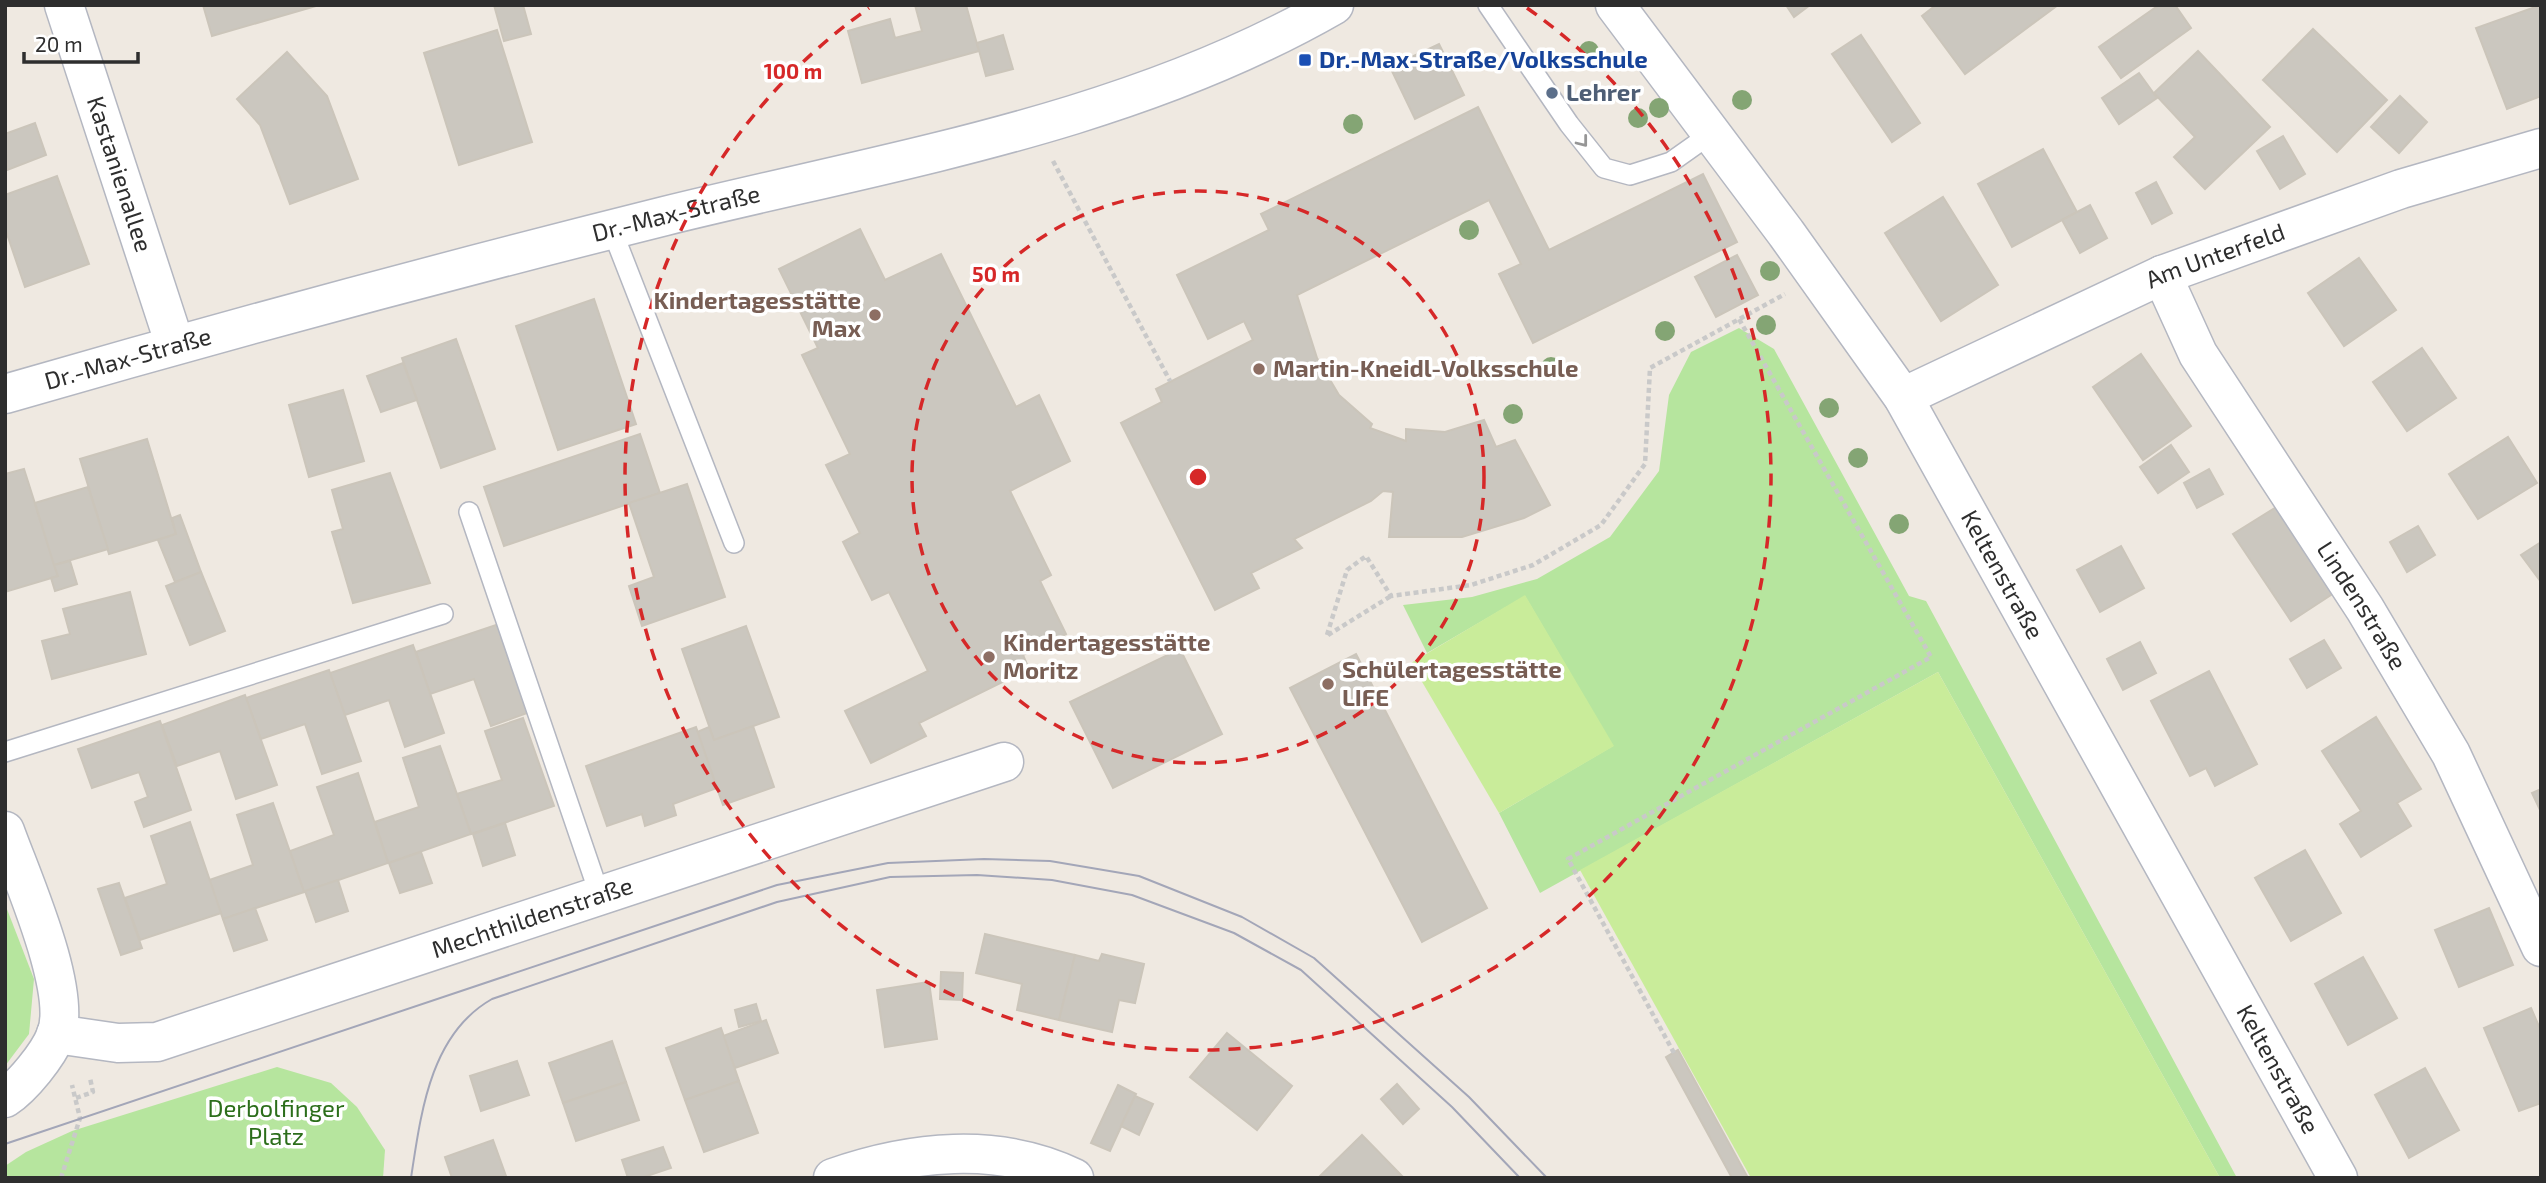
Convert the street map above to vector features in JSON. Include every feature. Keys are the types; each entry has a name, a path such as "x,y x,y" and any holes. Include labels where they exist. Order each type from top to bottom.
{"street":[{"name":"Kastanienallee","path":"64,5 175,345"},
{"name":"Dr.-Max-Straße","path":"5,394 175,345 612,230 1034,127 1177,81 1285,34 1334,5"},
{"name":"Keltenstraße","path":"1615,5 1712,133 1903,397 2338,1178"},
{"name":"Am Unterfeld","path":"1903,397 2162,275 2401,189 2541,148"},
{"name":"Lindenstraße","path":"2162,275 2198,354 2365,609 2451,754 2541,947"},
{"name":"Mechthildenstraße","path":"57,1034 118,1043 157,1042 1004,762"},
{"path":"5,831 54,967 58,999 57,1034 39,1060 5,1098"},
{"path":"833,1178 904,1157 957,1153 1000,1156 1056,1169 1074,1178"}],"lane":[{"path":"1488,5 1569,124 1604,168 1630,175 1671,162 1712,133"},
{"path":"612,230 734,543"},
{"path":"469,512 600,896"},
{"path":"5,752 443,614"}],"path":[{"path":"1034,127 1170,381"},
{"path":"1391,596 1367,556 1347,570 1327,635 1391,596 1471,585 1533,565 1601,525 1645,464 1650,368 1763,306"},
{"path":"1674,1053 1568,859 1931,657 1739,319"},
{"path":"61,1178 80,1118 76,1098 93,1092 88,1078 97,1075"}],"green space":[{"path":"1739,328 1774,349 1909,596 1926,601 2237,1178 2220,1178 1938,672 1540,893 1499,813 1613,746 1525,596 1427,653 1403,605 1472,597 1537,579 1610,537 1659,471 1669,395 1691,352"},
{"path":"1525,595 1614,746 1499,813 1411,663"},
{"path":"1938,672 2220,1178 1751,1178 1580,870"},
{"path":"5,904 34,979 29,1034 5,1066"},
{"name":"Derbolfinger Platz","path":"277,1067 331,1083 357,1107 385,1150 383,1178 5,1178 5,1166 26,1152 72,1131"}],"building":[{"path":"203,5 316,5 316,6 212,36"},
{"path":"494,5 523,5 531,34 504,41"},
{"path":"915,5 966,5 979,51 862,83 848,31 890,19 895,38 922,31"},
{"path":"1786,5 1810,5 1794,17"},
{"path":"1936,5 2058,5 1965,74 1922,16"},
{"path":"2159,5 2175,5 2191,28 2121,78 2099,47"},
{"path":"2541,5 2541,96 2507,109 2476,28"},
{"path":"2313,29 2387,100 2337,152 2263,80"},
{"path":"497,30 532,142 459,165 424,53"},
{"path":"1003,35 1013,69 986,76 977,43"},
{"path":"1861,35 1920,123 1892,142 1832,54"},
{"path":"1439,44 1464,95 1415,119 1390,67"},
{"path":"2198,51 2270,127 2205,189 2174,157 2195,137 2154,93"},
{"path":"287,52 327,96 358,179 290,204 260,125 237,99"},
{"path":"2139,73 2157,98 2119,124 2102,98"},
{"path":"2400,96 2427,122 2399,153 2371,127"},
{"name":"Martin-Kneidl-Volksschule","path":"1478,107 1549,250 1703,174 1737,242 1533,343 1499,274 1521,264 1489,200 1297,295 1317,358 1339,395 1372,424 1370,428 1406,441 1406,429 1445,432 1484,420 1496,447 1515,440 1550,505 1524,518 1462,537 1389,537 1393,492 1383,491 1371,501 1294,539 1302,548 1251,573 1259,588 1215,610 1121,423 1162,402 1156,389 1253,340 1244,321 1208,339 1177,275 1269,230 1261,214"},
{"path":"35,123 46,155 7,170 5,134"},
{"path":"2283,136 2305,174 2280,189 2257,151"},
{"path":"2043,149 2077,212 2012,247 1978,184"},
{"path":"57,176 89,264 25,287 5,228 5,195"},
{"path":"2156,182 2172,213 2152,224 2136,193"},
{"path":"1943,197 1998,285 1941,321 1885,233"},
{"path":"2090,205 2107,238 2080,253 2062,220"},
{"path":"860,229 885,280 941,254 1016,407 1039,395 1070,461 1010,491 1051,575 1040,581 1066,634 1023,655 1029,669 919,723 926,736 871,763 845,711 928,671 889,592 872,600 843,542 860,533 826,465 850,454 802,355 818,348 779,269"},
{"path":"1737,255 1758,295 1716,317 1695,277"},
{"path":"2359,258 2396,310 2344,346 2308,293"},
{"path":"594,299 636,424 558,450 516,326"},
{"path":"456,339 495,449 441,468 402,358"},
{"path":"2422,348 2456,398 2407,431 2373,382"},
{"path":"2141,354 2191,426 2143,460 2093,387"},
{"path":"403,363 417,400 381,412 367,376"},
{"path":"343,390 364,461 309,477 289,405"},
{"path":"640,434 660,493 504,546 484,487"},
{"path":"2508,437 2537,483 2478,519 2449,474"},
{"path":"147,439 176,534 109,554 80,459"},
{"path":"2171,445 2189,472 2158,493 2140,467"},
{"path":"24,469 58,576 5,592 5,474"},
{"path":"2209,469 2223,494 2197,508 2184,483"},
{"path":"390,473 430,583 353,603 332,532 343,529 332,490"},
{"path":"687,484 725,597 642,626 629,586 654,577 629,503"},
{"path":"88,487 108,549 54,565 35,503"},
{"path":"2278,506 2334,593 2291,621 2233,534"},
{"path":"180,515 201,572 175,582 158,540 176,534 172,518"},
{"path":"2418,526 2435,555 2407,572 2390,542"},
{"path":"2541,542 2541,582 2521,555"},
{"path":"2121,546 2144,588 2100,612 2077,570"},
{"path":"70,561 77,584 55,591 51,578 58,576 54,565"},
{"path":"201,572 225,631 190,645 166,586"},
{"path":"130,592 146,654 52,679 42,641 70,634 63,609"},
{"path":"499,624 530,712 491,726 474,679 430,694 416,652"},
{"path":"746,626 779,717 714,740 682,649"},
{"path":"2324,640 2341,668 2307,688 2290,659"},
{"path":"2140,642 2156,673 2123,690 2107,659"},
{"path":"413,645 444,733 405,747 389,700 345,715 330,673"},
{"path":"1180,649 1222,734 1113,788 1070,702"},
{"path":"1356,654 1487,908 1422,942 1290,688"},
{"path":"329,670 361,761 322,774 305,724 261,739 246,698"},
{"path":"2209,671 2257,764 2215,786 2206,768 2190,776 2151,701"},
{"path":"245,695 277,785 236,799 220,751 177,766 162,725"},
{"path":"2376,717 2421,789 2397,803 2411,826 2361,857 2340,824 2361,811 2322,751"},
{"path":"523,718 554,806 471,834 457,794 502,780 485,731"},
{"path":"160,721 191,810 144,827 135,802 148,797 139,772 92,788 78,749"},
{"path":"753,726 774,787 723,805 697,732 709,727 714,740"},
{"path":"696,727 717,788 673,804 676,815 645,826 642,814 607,826 586,766"},
{"path":"440,746 471,834 388,863 375,822 419,807 403,758"},
{"path":"358,773 388,863 304,892 290,851 334,835 317,787"},
{"path":"2541,789 2541,812 2532,793"},
{"path":"273,803 304,892 223,919 209,880 253,865 237,815"},
{"path":"190,822 221,913 140,940 125,898 167,884 151,836"},
{"path":"505,823 515,855 483,866 473,834"},
{"path":"2305,850 2341,913 2291,941 2255,878"},
{"path":"421,852 432,883 400,893 389,863"},
{"path":"338,880 348,911 316,922 305,891"},
{"path":"119,883 142,948 121,955 98,889"},
{"path":"255,908 267,940 234,951 223,919"},
{"path":"2489,908 2513,965 2459,987 2435,930"},
{"path":"985,934 1075,955 1059,1020 1017,1010 1022,984 976,973"},
{"path":"1102,954 1144,964 1135,1003 1119,1000 1112,1032 1059,1020 1075,955 1099,961"},
{"path":"2363,957 2397,1018 2348,1045 2315,984"},
{"path":"941,972 963,973 962,1000 940,999"},
{"path":"929,982 937,1039 885,1047 877,990"},
{"path":"756,1004 761,1021 739,1027 735,1010"},
{"path":"2531,1008 2541,1031 2541,1103 2519,1111 2484,1028"},
{"path":"766,1020 778,1053 735,1068 723,1036"},
{"path":"721,1028 739,1081 685,1100 666,1048"},
{"path":"1227,1033 1292,1086 1257,1130 1190,1077"},
{"path":"612,1041 626,1082 563,1103 549,1063"},
{"path":"1678,1050 1748,1178 1732,1178 1666,1057"},
{"path":"517,1061 529,1095 481,1111 470,1076"},
{"path":"2425,1068 2459,1130 2409,1158 2375,1095"},
{"path":"739,1081 758,1133 704,1152 685,1100"},
{"path":"626,1082 639,1120 576,1141 563,1103"},
{"path":"1397,1084 1419,1109 1403,1124 1381,1099"},
{"path":"1118,1085 1136,1094 1110,1151 1091,1143"},
{"path":"1135,1096 1153,1104 1139,1135 1121,1126"},
{"path":"1362,1135 1404,1178 1318,1178"},
{"path":"493,1140 506,1176 452,1178 445,1157"},
{"path":"663,1147 671,1168 641,1178 628,1178 622,1160"}],"tram line":[{"path":"5,1144 777,885 888,863 984,859 1050,861 1139,876 1242,917 1314,958 1469,1097 1547,1178"},
{"path":"411,1178 425,1102 442,1054 471,1014 492,999 777,902 890,877 977,875 1052,880 1132,895 1234,933 1301,970 1452,1107 1520,1178"}],"place":[{"name":"Dr.-Max-Straße/Volksschule","path":"1305,60"},
{"name":"Lehrer","path":"1552,93"},
{"name":"Kindertagesstätte Max","path":"875,315"},
{"name":"Martin-Kneidl-Volksschule","path":"1259,369"},
{"name":"Kindertagesstätte Moritz","path":"989,657"},
{"name":"Schülertagesstätte LIFE","path":"1328,684"}]}
